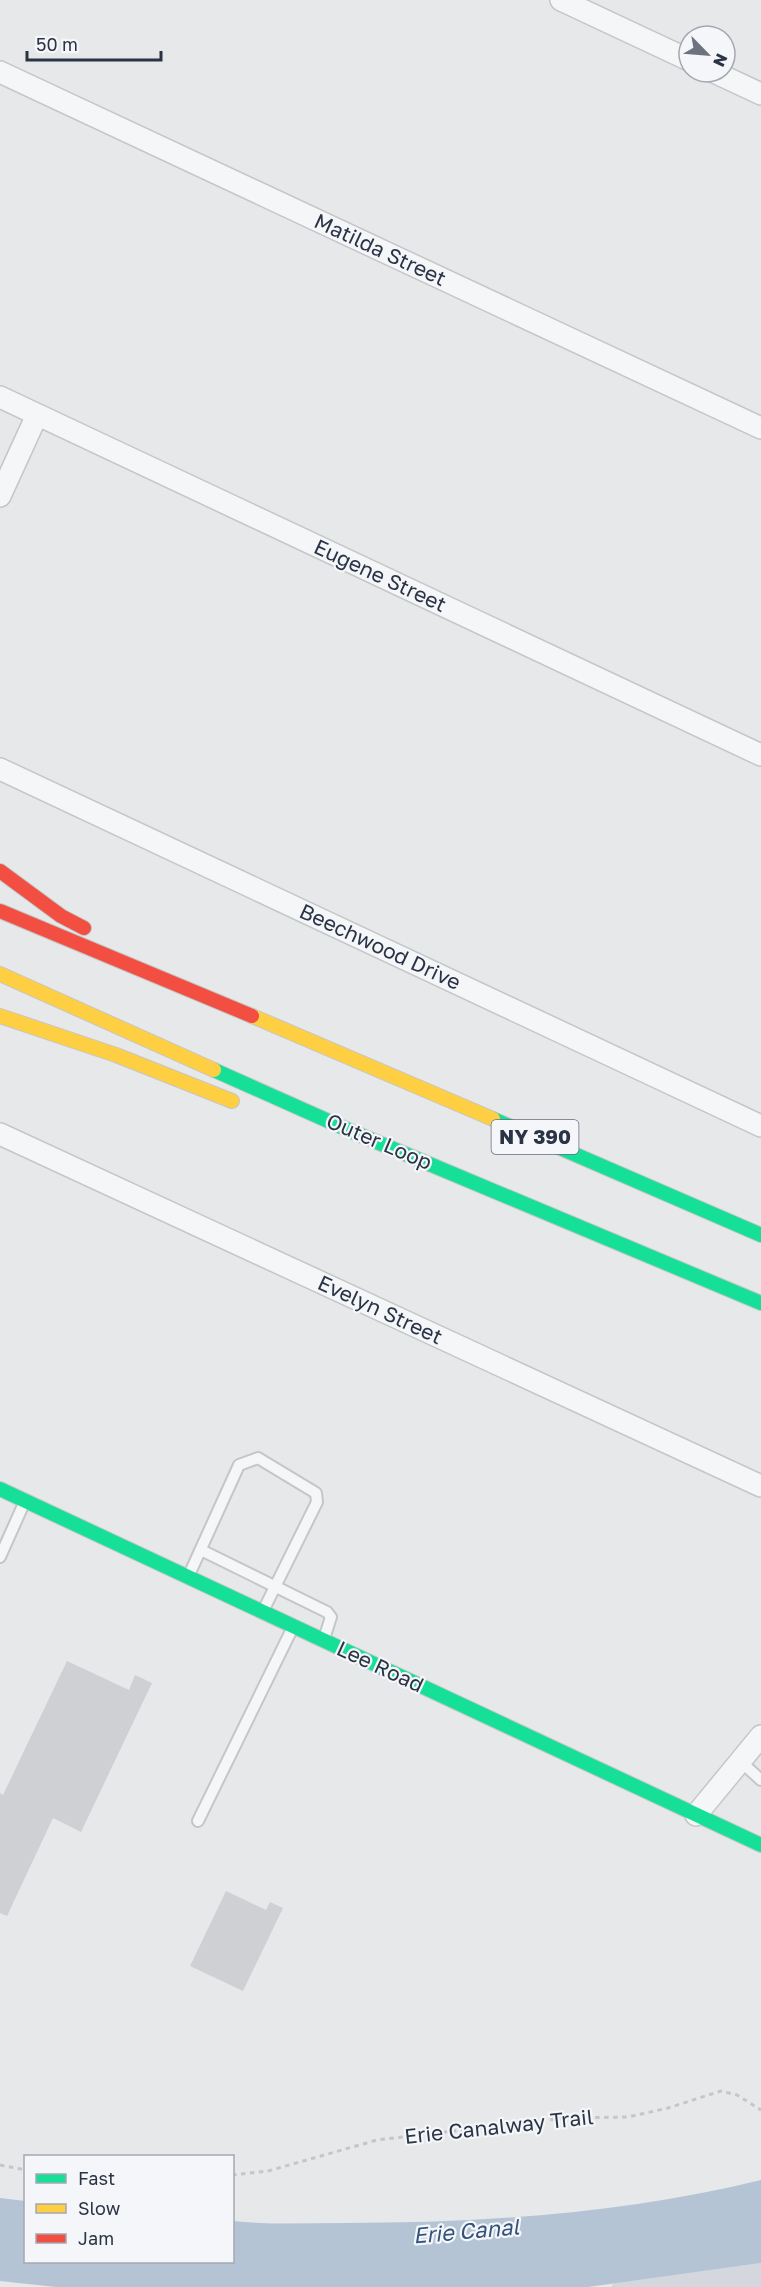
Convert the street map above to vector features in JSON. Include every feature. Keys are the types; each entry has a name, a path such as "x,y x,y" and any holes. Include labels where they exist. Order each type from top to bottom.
{"main road":[{"path":"0,871 62,916 94,933"},
{"name":"NY 390","path":"0,911 309,1040 761,1235"},
{"path":"113,943 309,1040"},
{"name":"Outer Loop","path":"0,974 353,1132 761,1303"},
{"path":"0,1016 116,1055 245,1106"},
{"path":"299,1122 353,1132"},
{"name":"Lee Road","path":"0,1489 761,1845"}],"street":[{"path":"561,0 677,54"},
{"name":"Matilda Street","path":"0,72 761,428"},
{"path":"737,83 761,94"},
{"name":"Eugene Street","path":"0,397 761,755"},
{"path":"0,496 37,415"},
{"name":"Beechwood Drive","path":"0,768 761,1126"},
{"name":"Evelyn Street","path":"0,1134 761,1486"},
{"path":"696,1815 761,1736"}],"lane":[{"path":"188,1577 238,1465 258,1458 316,1493 317,1502 263,1612"},
{"path":"0,1557 25,1501"},
{"path":"201,1550 276,1586 332,1617 323,1640"},
{"path":"198,1821 293,1626"},
{"path":"740,1761 761,1780"}],"path":[{"name":"Erie Canalway Trail","path":"234,2175 268,2171 377,2140 565,2118 628,2117 668,2108 721,2091 738,2095 761,2110"},
{"path":"0,2165 24,2170"}],"shaded area":[{"path":"761,2263 761,2287 611,2287 614,2283"}],"water":[{"name":"Erie Canal","path":"761,2180 761,2263 588,2287 56,2287 0,2281 0,2198 24,2201 24,2263 234,2263 234,2221 398,2223 503,2218 607,2208"}],"building":[{"path":"67,1661 129,1690 135,1675 152,1683 81,1832 53,1818 7,1916 0,1913 0,1793 3,1795"},
{"path":"226,1891 266,1910 270,1902 283,1908 243,1991 190,1966"}],"traffic: fast":[{"path":"214,1070 353,1132 761,1303"},
{"path":"493,1119 761,1235"},
{"path":"0,1489 761,1845"}],"traffic: slow":[{"path":"0,974 214,1070"},
{"path":"0,1016 116,1055 232,1101"},
{"path":"252,1016 493,1119"}],"traffic: jam":[{"path":"0,871 61,916 84,928"},
{"path":"0,911 252,1016"}]}
